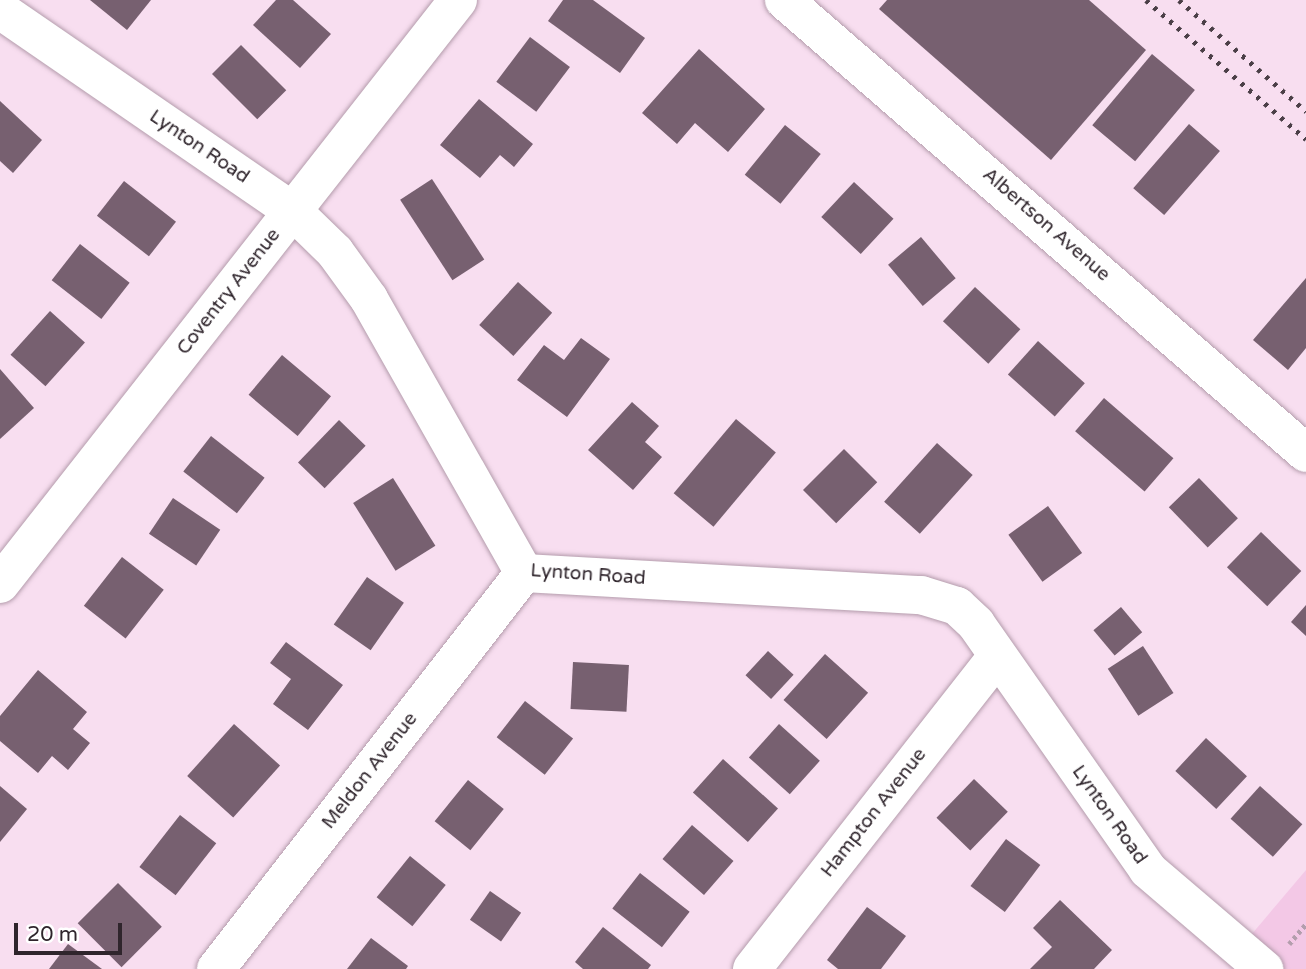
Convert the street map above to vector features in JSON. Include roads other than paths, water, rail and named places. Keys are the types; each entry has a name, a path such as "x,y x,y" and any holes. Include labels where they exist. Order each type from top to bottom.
{"street":[{"name":"Coventry Avenue","path":"0,584 458,0"},
{"name":"Albertson Avenue","path":"784,0 1306,453"},
{"name":"Lynton Road","path":"0,10 293,211 335,252 369,299 524,573 921,595 957,606 997,656 1148,870 1264,969"},
{"name":"Meldon Avenue","path":"216,969 524,573"},
{"name":"Hampton Avenue","path":"752,969 997,656"}],"railway":[{"path":"1146,0 1306,139"},
{"path":"1179,0 1306,111"}]}
